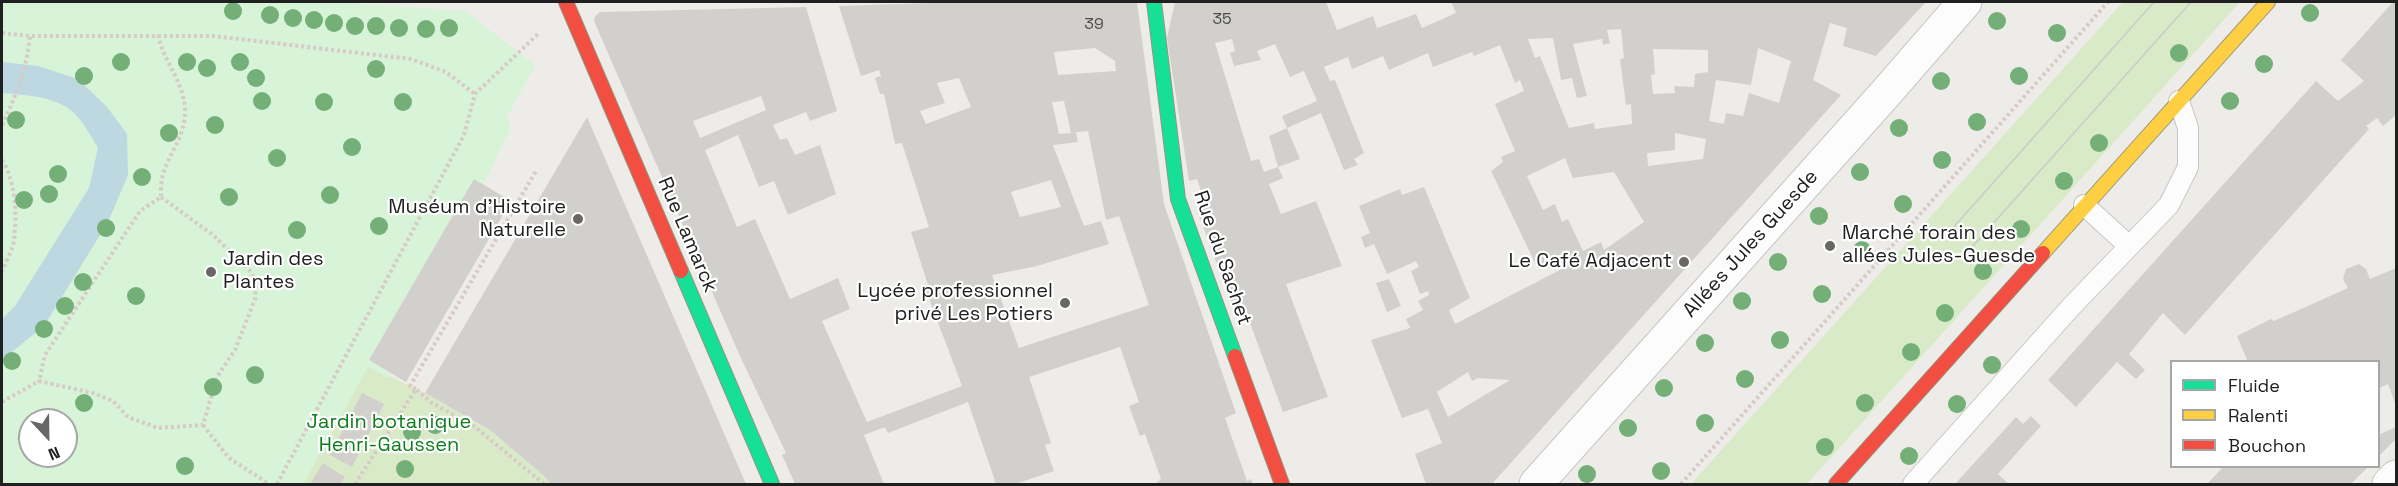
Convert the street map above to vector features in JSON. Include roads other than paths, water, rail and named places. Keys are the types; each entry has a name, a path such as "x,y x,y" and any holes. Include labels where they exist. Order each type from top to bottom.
{"street":[{"name":"Rue Lamarck","path":"566,2 772,484"},
{"name":"Rue du Sachet","path":"1154,2 1178,199 1282,484"},
{"name":"Allées Jules Guesde","path":"1536,484 1965,2"},
{"path":"1836,484 2268,2"},
{"path":"2389,484 2397,477"}],"lane":[{"path":"1913,484 2070,308 2169,205 2188,166 2188,128 2179,101"},
{"path":"2084,206 2129,246"}],"water":[{"path":"2,62 38,66 78,79 107,107 127,134 128,175 108,222 44,326 2,360 2,319 15,306 89,188 98,148 86,127 70,109 52,100 2,93"}],"tram line":[{"path":"1944,238 2154,2"},
{"path":"1964,256 2191,2"}],"place":[{"name":"Muséum d'Histoire Naturelle","path":"578,219"},
{"name":"Marché forain des allées Jules-Guesde","path":"1830,246"},
{"name":"Le Café Adjacent","path":"1684,262"},
{"name":"Jardin des Plantes","path":"211,272"},
{"name":"Lycée professionnel privé Les Potiers","path":"1065,303"}],"park label":[{"name":"Jardin botanique Henri-Gaussen","path":"389,434"}]}
